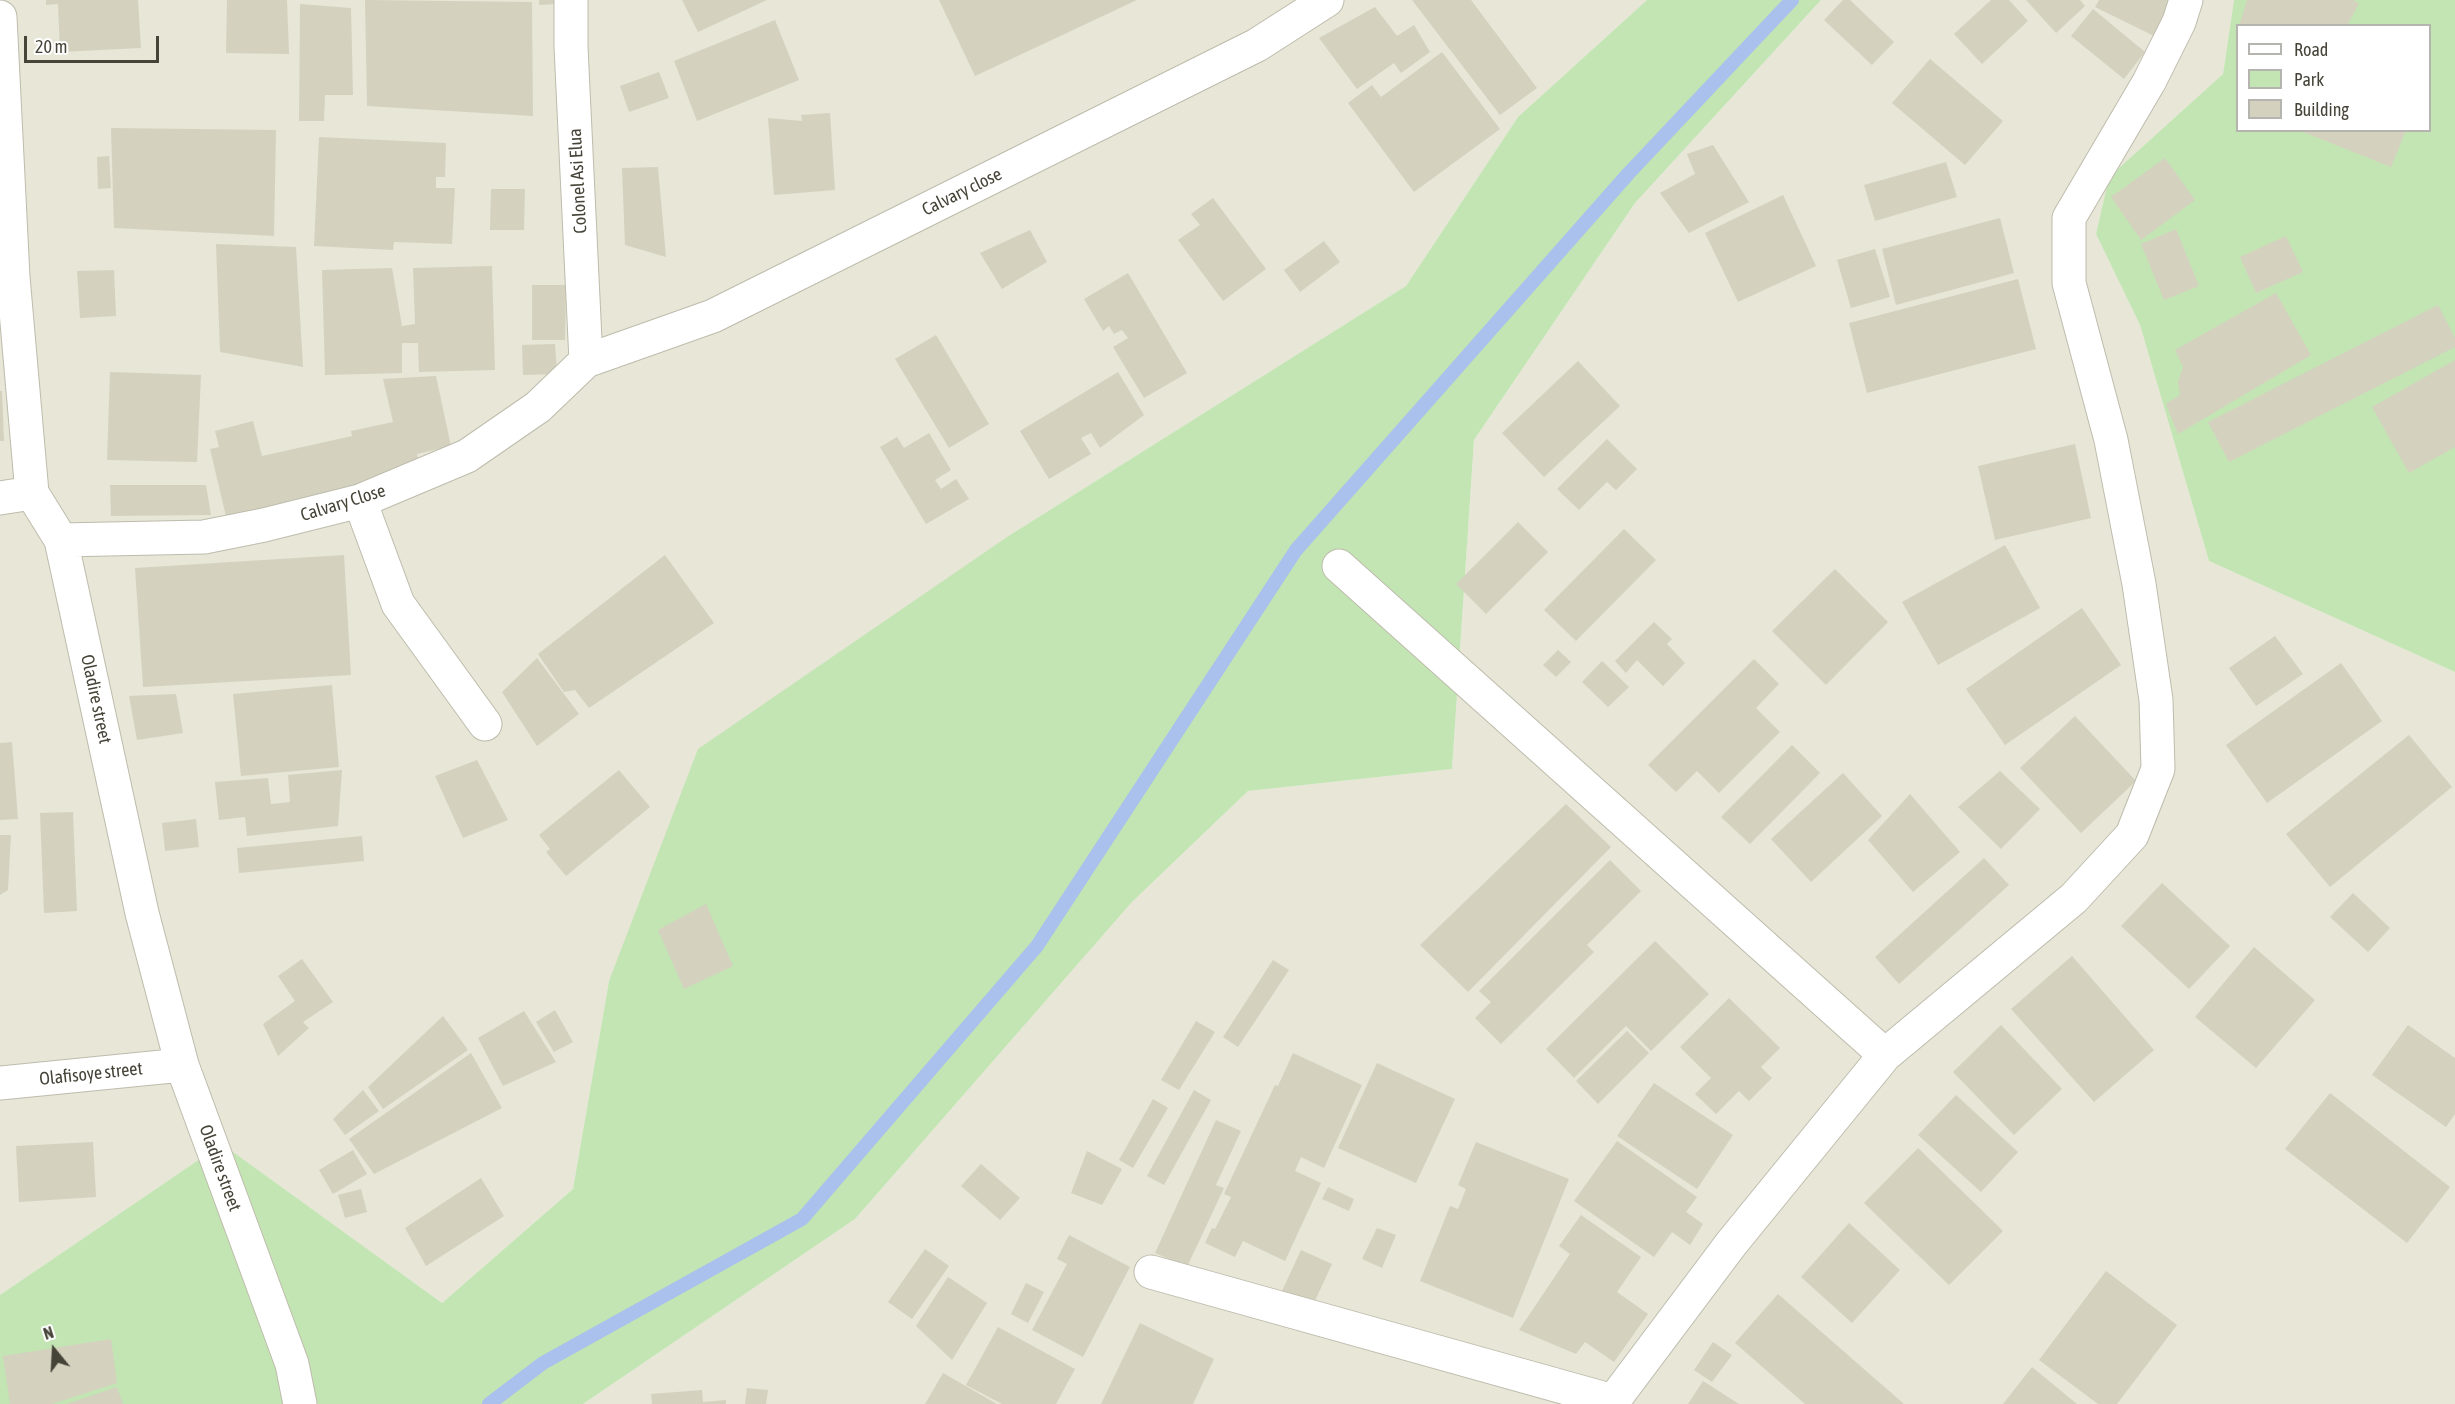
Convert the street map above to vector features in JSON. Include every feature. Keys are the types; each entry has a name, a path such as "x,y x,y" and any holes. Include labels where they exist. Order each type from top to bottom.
{"street":[{"name":"Colonel Asi Elua","path":"571,0 571,47 586,361"},
{"name":"Calvary close","path":"586,361 713,316 1257,45 1327,0"},
{"path":"1151,1272 1612,1402 1731,1244 1885,1055 2074,898 2132,836 2158,769 2156,700 2139,584 2111,440 2069,283 2069,218 2149,82 2179,22 2186,0"},
{"name":"Oladire street","path":"0,18 13,277 32,493 61,540 142,913 182,1065 292,1364 300,1404"},
{"name":"Calvary Close","path":"61,540 204,537 360,501 467,456 538,407 586,361"},
{"path":"0,498 32,493"},
{"path":"360,501 398,604 485,724"},
{"path":"1339,566 1885,1055"},
{"name":"Olafisoye street","path":"0,1083 182,1065"}],"shaded area":[{"path":"0,0 1647,0 1518,117 1406,286 1010,535 609,981 573,1189 442,1303 222,1144 0,1295"},
{"path":"1821,0 2234,0 2223,74 2109,177 2096,234 2140,325 2209,561 2455,672 2455,1404 583,1404 855,1219 1132,902 1248,791 1452,769 1474,440 1635,203"}],"green space":[{"path":"1647,0 1821,0 1635,203 1474,440 1452,769 1248,791 1132,902 855,1219 583,1404 0,1404 0,1295 222,1144 442,1303 573,1189 609,981 698,749 1010,535 1406,286 1518,117"},
{"path":"2234,0 2455,0 2455,672 2209,561 2140,325 2096,234 2109,177 2223,74"}],"building":[{"path":"46,0 138,0 141,48 60,52 58,4 46,5"},
{"path":"227,0 287,0 289,54 226,53"},
{"path":"365,0 532,2 533,116 367,106"},
{"path":"539,0 558,0 558,4 539,5"},
{"path":"682,0 767,0 698,32"},
{"path":"939,0 1137,0 975,76"},
{"path":"1412,0 1471,0 1537,88 1500,115"},
{"path":"1843,0 1850,0 1894,42 1872,65 1824,20"},
{"path":"1991,0 2009,0 2028,21 1982,64 1954,34"},
{"path":"2026,0 2080,0 2085,6 2056,33"},
{"path":"2099,0 2171,0 2154,36 2095,7"},
{"path":"2247,0 2353,0 2359,3 2348,24 2240,24"},
{"path":"300,4 351,8 353,95 325,95 324,121 299,121"},
{"path":"1375,7 1397,36 1414,25 1430,52 1401,73 1394,63 1357,89 1319,38"},
{"path":"2093,9 2145,52 2124,79 2071,36"},
{"path":"775,20 799,80 697,121 674,61"},
{"path":"1442,52 1500,129 1414,192 1348,103 1372,85 1381,97"},
{"path":"1930,59 2003,121 1965,165 1892,103"},
{"path":"659,72 669,98 629,112 620,86"},
{"path":"830,113 835,190 774,195 768,118 802,121 801,115"},
{"path":"111,128 276,130 274,236 114,228"},
{"path":"2303,132 2405,132 2391,167"},
{"path":"319,137 446,143 445,177 436,177 436,188 455,188 452,244 394,242 393,250 314,246"},
{"path":"1713,145 1749,202 1689,233 1660,193 1695,174 1687,154"},
{"path":"109,156 111,188 98,189 97,157"},
{"path":"2165,158 2195,200 2141,240 2111,197"},
{"path":"1946,162 1957,197 1875,221 1864,185"},
{"path":"658,167 666,257 625,245 622,168"},
{"path":"491,189 525,189 524,230 490,230"},
{"path":"1783,195 1816,266 1738,302 1705,233"},
{"path":"1213,198 1266,269 1223,301 1178,240 1200,225 1191,214"},
{"path":"2000,218 2014,273 1896,305 1882,249"},
{"path":"2176,229 2199,286 2164,300 2141,244"},
{"path":"1030,230 1047,262 1002,289 980,253"},
{"path":"2286,236 2303,272 2256,293 2240,257"},
{"path":"1324,241 1340,262 1300,292 1284,270"},
{"path":"216,244 296,247 303,367 220,352"},
{"path":"1875,249 1890,297 1851,308 1837,260"},
{"path":"492,266 495,370 419,372 418,343 402,343 402,373 325,375 322,270 392,268 402,326 415,324 413,268"},
{"path":"114,270 116,316 80,318 77,271"},
{"path":"1128,273 1187,373 1144,398 1113,347 1128,338 1122,330 1114,334 1109,326 1103,331 1084,299"},
{"path":"2018,279 2036,349 1867,393 1849,323"},
{"path":"532,285 566,285 565,340 532,340"},
{"path":"2276,293 2311,355 2178,434 2166,404 2180,395 2178,382 2183,367 2175,350"},
{"path":"2438,305 2455,338 2455,347 2229,462 2208,422"},
{"path":"936,335 989,424 949,448 895,359"},
{"path":"555,344 557,374 523,375 522,345"},
{"path":"2455,360 2455,447 2409,473 2372,407"},
{"path":"1578,361 1620,406 1544,477 1502,433"},
{"path":"110,372 201,375 197,462 107,460"},
{"path":"1118,372 1144,415 1100,448 1091,433 1081,438 1091,454 1049,479 1020,431"},
{"path":"436,376 451,446 417,454 420,468 362,481 363,489 229,529 210,449 219,447 215,431 253,421 262,456 352,436 351,431 393,422 383,379"},
{"path":"0,391 2,391 4,441 0,441"},
{"path":"929,433 951,470 935,480 941,489 956,479 969,499 926,524 880,447 897,437 904,448"},
{"path":"1607,439 1637,469 1616,490 1607,482 1579,510 1557,489"},
{"path":"2075,444 2091,518 1995,540 1978,466"},
{"path":"110,485 206,485 211,515 111,516"},
{"path":"1518,522 1548,552 1486,614 1456,584"},
{"path":"1624,529 1656,560 1576,641 1544,610"},
{"path":"2005,545 2040,608 1938,665 1902,602"},
{"path":"344,555 351,675 143,687 135,568"},
{"path":"665,555 714,623 589,708 575,690 564,692 538,654"},
{"path":"1835,569 1888,622 1826,685 1772,631"},
{"path":"2082,608 2121,665 2005,745 1966,689"},
{"path":"1654,622 1672,639 1667,644 1685,663 1663,686 1637,660 1626,673 1615,661"},
{"path":"2275,636 2303,674 2256,706 2229,668"},
{"path":"1558,650 1571,662 1556,677 1543,665"},
{"path":"537,658 579,714 537,746 502,692"},
{"path":"1754,659 1779,684 1756,708 1780,732 1719,793 1697,771 1676,792 1648,765"},
{"path":"1602,661 1629,687 1608,707 1582,682"},
{"path":"2341,663 2382,721 2267,803 2226,745"},
{"path":"332,685 339,767 241,776 233,694"},
{"path":"176,694 183,733 137,740 129,696"},
{"path":"2075,716 2136,781 2081,833 2020,768"},
{"path":"2409,735 2452,787 2330,887 2286,834"},
{"path":"12,742 18,819 0,820 0,743"},
{"path":"1792,745 1820,773 1750,844 1721,817"},
{"path":"477,760 508,820 463,838 435,776"},
{"path":"342,770 338,826 247,836 245,817 219,820 215,782 268,778 271,804 290,802 288,775"},
{"path":"619,770 650,807 566,876 546,852 550,849 539,835"},
{"path":"2000,771 2040,809 2001,849 1958,807"},
{"path":"1843,773 1882,816 1811,882 1771,839"},
{"path":"1910,794 1960,852 1913,892 1868,840"},
{"path":"1566,804 1611,847 1468,992 1420,945"},
{"path":"73,812 77,911 44,913 40,813"},
{"path":"196,819 199,847 165,851 162,823"},
{"path":"0,835 11,835 8,890 0,895"},
{"path":"362,836 364,861 239,873 237,848"},
{"path":"1984,858 2009,885 1899,984 1875,957"},
{"path":"1610,860 1641,891 1587,945 1594,952 1501,1044 1475,1018 1491,1002 1479,991"},
{"path":"2162,883 2230,946 2189,989 2121,926"},
{"path":"2353,893 2390,928 2368,952 2330,917"},
{"path":"706,904 733,966 684,989 658,930"},
{"path":"1655,941 1709,994 1651,1051 1626,1026 1574,1078 1546,1049"},
{"path":"2254,947 2315,1000 2256,1068 2195,1017"},
{"path":"2072,956 2154,1050 2094,1102 2011,1009"},
{"path":"302,959 333,1002 303,1022 309,1028 278,1056 263,1024 295,1001 278,976"},
{"path":"1273,960 1289,970 1238,1047 1223,1037"},
{"path":"1729,998 1780,1048 1761,1067 1772,1078 1749,1101 1739,1091 1716,1114 1695,1094 1711,1078 1680,1047"},
{"path":"555,1010 573,1042 554,1052 536,1022"},
{"path":"524,1011 556,1062 503,1086 478,1038"},
{"path":"443,1016 468,1050 383,1109 368,1087"},
{"path":"1196,1021 1215,1032 1179,1090 1161,1080"},
{"path":"2001,1025 2062,1089 2014,1135 1953,1072"},
{"path":"2408,1025 2455,1058 2455,1114 2446,1127 2372,1075"},
{"path":"1627,1031 1649,1053 1598,1104 1576,1081"},
{"path":"471,1053 502,1108 374,1174 349,1139"},
{"path":"1293,1053 1362,1085 1324,1168 1301,1157 1295,1171 1321,1183 1285,1261 1243,1241 1235,1257 1205,1243 1212,1228 1215,1229 1231,1197 1224,1194 1275,1085 1278,1086"},
{"path":"1377,1063 1455,1099 1416,1183 1338,1148"},
{"path":"1654,1083 1733,1135 1697,1189 1617,1136"},
{"path":"363,1090 379,1111 345,1135 333,1119"},
{"path":"1194,1090 1211,1100 1164,1185 1147,1176"},
{"path":"2330,1093 2450,1187 2407,1243 2285,1149"},
{"path":"1956,1095 2018,1152 1981,1192 1918,1135"},
{"path":"1153,1099 1168,1108 1133,1168 1119,1160"},
{"path":"1216,1120 1241,1131 1216,1185 1224,1188 1187,1267 1155,1253"},
{"path":"1617,1141 1697,1197 1686,1212 1703,1224 1690,1245 1672,1232 1654,1257 1574,1201"},
{"path":"93,1142 96,1197 19,1202 16,1146"},
{"path":"1476,1142 1569,1179 1513,1318 1420,1281 1450,1206 1458,1209 1466,1189 1458,1185"},
{"path":"1918,1148 2003,1231 1949,1285 1864,1203"},
{"path":"353,1150 367,1174 333,1194 319,1170"},
{"path":"1087,1151 1122,1169 1102,1205 1071,1193"},
{"path":"981,1164 1020,1198 1000,1220 961,1186"},
{"path":"481,1178 504,1216 426,1266 405,1228"},
{"path":"1328,1187 1354,1199 1349,1211 1322,1199"},
{"path":"361,1189 367,1212 345,1218 338,1195"},
{"path":"1581,1215 1641,1257 1617,1292 1648,1314 1614,1362 1585,1342 1576,1354 1519,1330 1570,1254 1559,1246"},
{"path":"1849,1223 1900,1270 1852,1323 1801,1277"},
{"path":"1377,1228 1396,1235 1382,1268 1362,1259"},
{"path":"1069,1235 1130,1267 1083,1357 1032,1330 1067,1264 1057,1259"},
{"path":"925,1249 949,1266 912,1319 888,1302"},
{"path":"1301,1250 1332,1264 1313,1305 1282,1291"},
{"path":"2106,1271 2177,1325 2117,1404 2098,1404 2039,1360"},
{"path":"948,1277 987,1303 952,1360 916,1326"},
{"path":"1026,1283 1044,1292 1028,1323 1011,1314"},
{"path":"1778,1294 1904,1404 1805,1404 1735,1343"},
{"path":"1140,1323 1214,1359 1193,1404 1101,1404"},
{"path":"998,1327 1075,1369 1056,1404 1002,1404 966,1385"},
{"path":"111,1339 117,1383 52,1404 10,1404 3,1356"},
{"path":"1713,1342 1732,1355 1712,1382 1694,1370"},
{"path":"2032,1367 2077,1404 2003,1404"},
{"path":"943,1373 997,1404 925,1404"},
{"path":"1703,1381 1739,1404 1688,1404"},
{"path":"117,1387 123,1404 66,1404"},
{"path":"747,1388 768,1390 766,1404 745,1404"},
{"path":"702,1390 703,1402 726,1400 726,1404 652,1404 651,1394"}],"waterway":[{"path":"489,1404 543,1363 802,1219 1037,946 1296,550 1628,174 1792,0"}]}
